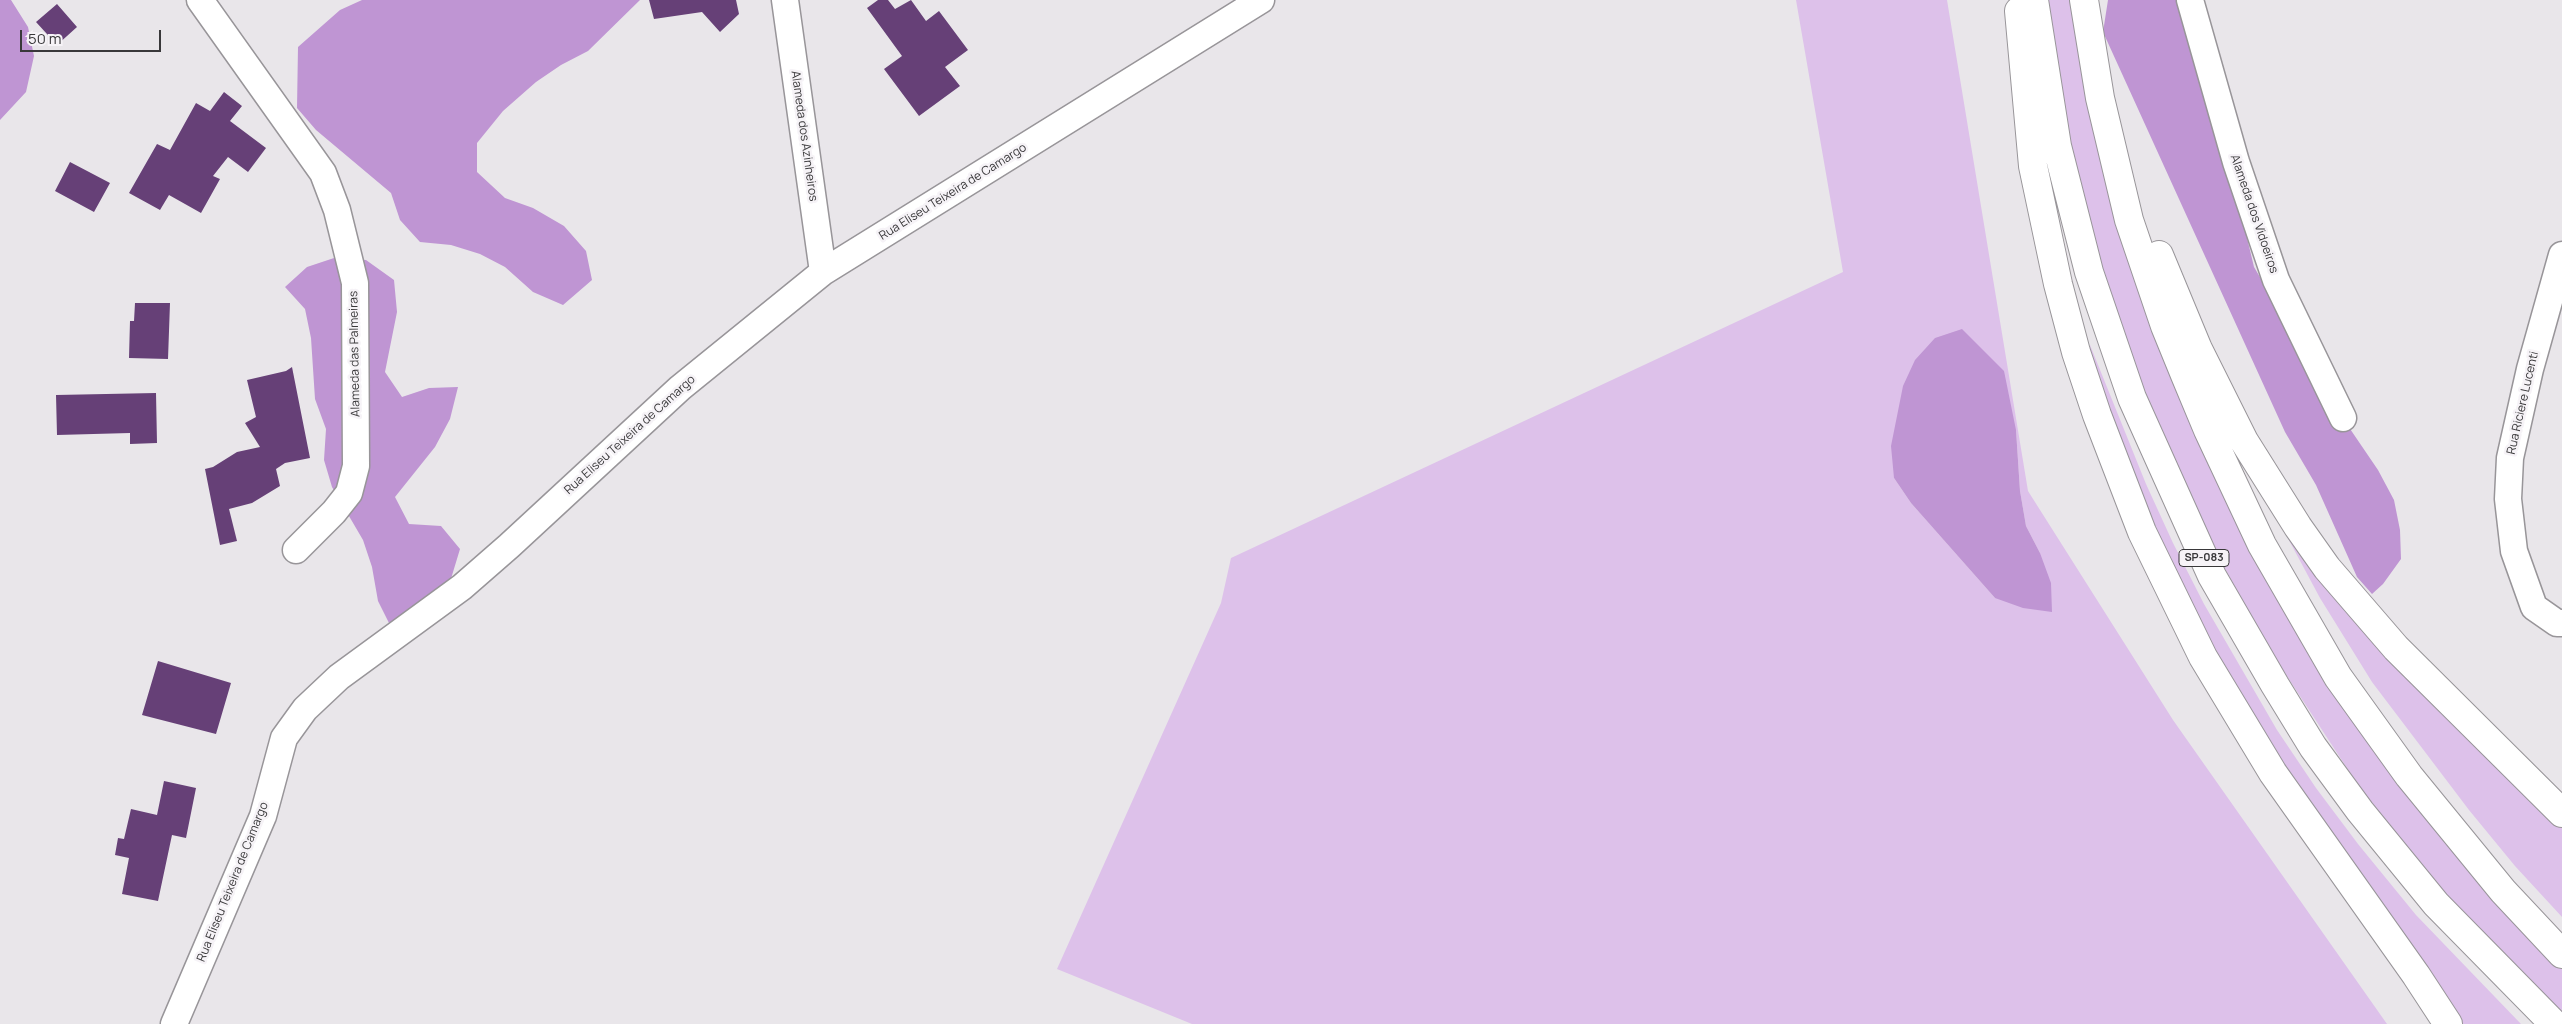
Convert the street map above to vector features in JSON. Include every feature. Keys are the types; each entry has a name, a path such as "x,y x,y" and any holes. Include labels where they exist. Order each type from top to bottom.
{"highway":[{"path":"2018,0 2033,166 2054,265 2076,352 2097,414 2142,532 2203,657 2273,774 2416,975 2448,1024"},
{"name":"SP-083","path":"2034,0 2057,146 2089,272 2132,398 2212,576 2308,739 2360,811 2436,904 2554,1024"},
{"path":"2084,1 2156,247 2198,349 2244,441 2298,527 2327,568 2360,607 2396,648 2562,813"},
{"path":"2084,1 2091,50 2115,164 2144,267 2165,326 2208,430 2262,545 2338,677 2403,768 2503,891 2562,954"}],"street":[{"name":"Alameda das Palmeiras","path":"200,0 323,173 337,210 355,283 356,466 349,493 334,512 296,550"},
{"name":"Alameda dos Azinheiros","path":"785,0 823,272"},
{"name":"Rua Eliseu Teixeira de Camargo","path":"174,1024 263,816 284,738 312,702 389,632 462,587 680,388 823,272 1261,0"},
{"name":"Alameda dos Vidoeiros","path":"2190,0 2236,162 2276,280 2343,418"},
{"name":"Rua Riciere Lucenti","path":"2562,255 2530,369 2512,449 2508,499 2514,551 2534,607 2557,623 2562,623"}],"shaded area":[{"path":"0,0 11,0 28,27 34,56 26,92 0,120"},
{"path":"362,0 640,0 588,51 561,65 536,82 503,111 477,143 477,172 505,198 533,208 564,226 586,251 592,280 563,305 533,292 505,267 480,254 451,245 420,242 400,220 391,193 316,130 297,108 298,47 340,10"},
{"path":"1796,0 1947,0 2028,491 2173,720 2387,1024 1192,1024 1057,969 1221,603 1231,558 1843,272","holes":["2016,430 2020,491 2026,526 2040,553 1995,598 1911,503 1894,478"]},
{"path":"2044,0 2072,0 2239,519 2553,959 2562,968 2562,1015 2479,933 2400,840 2356,782 2264,641 2209,539 2155,419 2132,359 2095,246 2067,128"},
{"path":"2108,0 2190,0 2254,267 2344,420 2378,470 2394,500 2400,530 2401,559 2383,584 2372,594 2357,577 2316,485 2285,432 2103,32"},
{"path":"334,258 366,260 394,280 397,312 385,372 402,397 429,388 458,387 450,419 435,447 395,497 409,524 441,526 460,549 450,582 392,629 378,601 372,567 363,540 332,487 324,460 326,429 315,399 311,338 305,309 285,287 307,267"},
{"path":"1962,329 2004,371 2016,430 2020,491 2026,526 2040,553 2051,583 2052,612 2023,608 1995,598 1911,503 1894,478 1891,446 1903,386 1915,360 1935,338"},
{"path":"2090,345 2146,484 2173,543 2204,604 2277,730 2316,788 2358,844 2416,915 2521,1024 2461,1024 2302,799 2188,612 2089,357"},
{"path":"2261,488 2438,705 2562,827 2562,917 2515,866 2469,810 2372,682 2320,598"}],"building":[{"path":"649,0 736,0 739,14 720,32 702,12 654,19"},
{"path":"878,0 888,0 895,9 911,0 926,21 939,11 968,50 945,67 960,86 919,116 884,69 902,56 867,8"},
{"path":"57,4 77,27 57,45 36,22"},
{"path":"224,92 242,106 230,121 266,148 248,172 228,157 213,176 220,179 201,213 169,195 160,210 129,193 157,144 170,150 196,103 210,111"},
{"path":"70,162 110,183 94,212 55,191"},
{"path":"135,303 170,303 168,359 129,358 130,321 134,321"},
{"path":"292,367 310,458 285,463 276,469 280,486 252,503 229,509 237,541 220,545 205,469 213,467 237,452 260,447 245,423 256,417 247,380 286,371"},
{"path":"156,393 157,443 130,444 130,433 57,435 56,395"},
{"path":"158,661 231,683 216,734 142,715"},
{"path":"164,781 196,788 186,838 172,835 158,901 122,894 129,858 115,855 118,838 124,839 131,809 157,815"}]}
